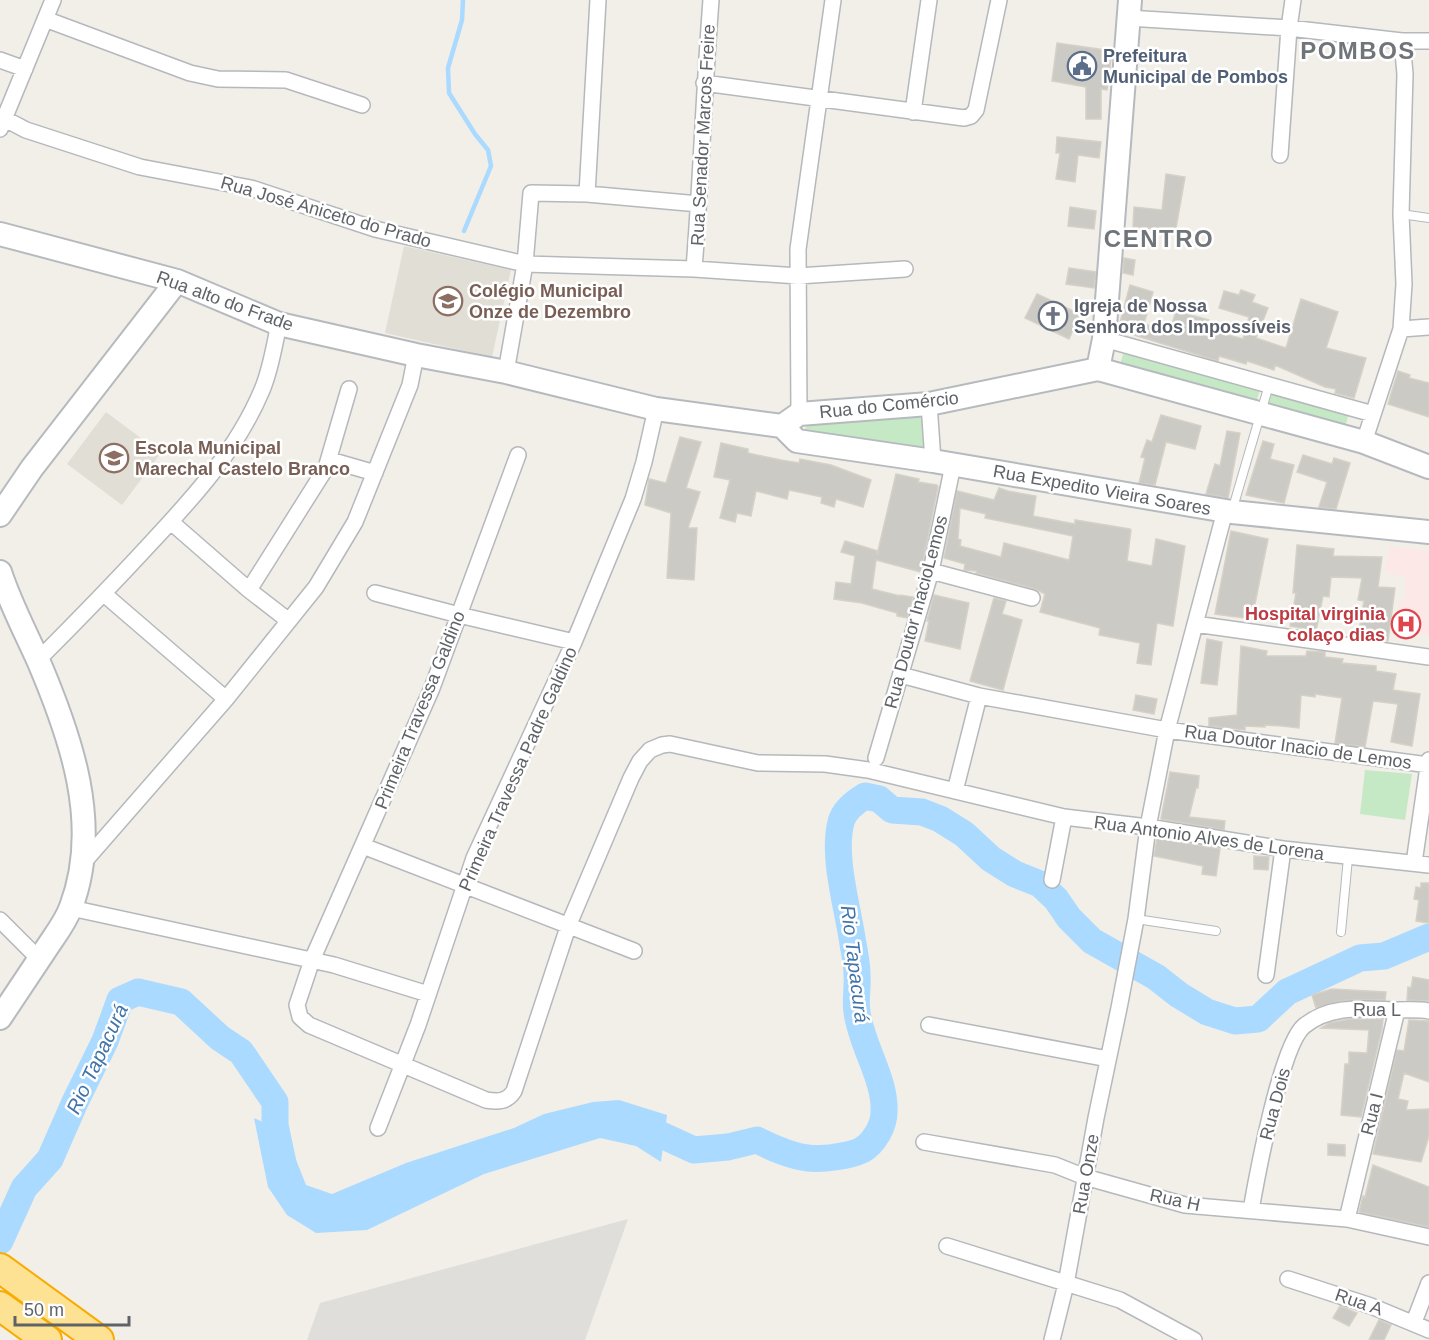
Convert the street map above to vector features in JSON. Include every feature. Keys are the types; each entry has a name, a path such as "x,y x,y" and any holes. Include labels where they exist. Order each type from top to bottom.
{"highway":[{"path":"0,1268 99,1340"},
{"path":"0,1306 38,1334"}],"main road":[{"path":"1098,369 1104,339 1129,9"},
{"name":"Rua alto do Frade","path":"0,234 177,281 279,324 416,355"},
{"path":"0,515 32,468 177,281"},
{"name":"Rua do Comércio","path":"416,355 506,372 656,409 790,420 929,404 1098,369 1364,442 1429,467"},
{"name":"Rua Expedito Vieira Soares","path":"790,420 797,441 1228,511 1429,532"},
{"path":"0,572 11,603 38,660 72,752 84,824 83,863 71,908 0,1018"}],"street":[{"path":"2,124 53,0"},
{"path":"587,194 598,0"},
{"name":"Rua Senador Marcos Freire","path":"694,269 711,0"},
{"path":"790,420 800,227 833,0"},
{"path":"913,112 929,0"},
{"path":"704,83 964,118 971,116 976,110 999,0"},
{"path":"1280,155 1293,0"},
{"path":"1129,9 1402,41 1429,41"},
{"path":"45,19 190,73 218,78 286,80 362,105"},
{"path":"1364,442 1401,329 1404,284 1401,214 1405,74 1402,41"},
{"path":"0,60 25,69"},
{"name":"Rua José Aniceto do Prado","path":"2,124 140,167 251,188 375,229 525,264 694,269 798,276 905,269"},
{"path":"506,372 525,264 531,193 587,194 699,204"},
{"path":"38,660 171,522 220,463 255,406 268,375 279,324"},
{"path":"1401,329 1429,327"},
{"path":"1104,339 1373,414"},
{"path":"83,863 225,699 316,587 346,538 375,473 410,385 416,355"},
{"path":"249,590 330,460 349,389"},
{"name":"Rua Doutor InacioLemos","path":"876,758 931,571 943,463 929,404"},
{"name":"Primeira Travessa Padre Galdino","path":"378,1128 403,1065 474,858 574,642 633,499 656,409"},
{"name":"Primeira Travessa Galdino","path":"518,455 432,688 312,960 297,1005 298,1011 303,1021 403,1065 486,1100 503,1101 514,1091 569,924"},
{"path":"330,460 375,473"},
{"name":"Rua Doutor Inacio de Lemos","path":"1119,1008 1136,919 1148,827 1167,730 1228,511"},
{"path":"171,522 249,590 289,621"},
{"path":"931,571 1032,598"},
{"path":"375,593 574,642"},
{"path":"104,594 225,699"},
{"path":"1195,624 1429,657"},
{"name":"Rua Doutor Inacio de Lemos","path":"901,675 980,696 1167,730 1429,765"},
{"path":"569,924 636,768 645,755 656,747 670,744 758,763 840,766 868,770 955,791 980,696"},
{"name":"Rua Antonio Alves de Lorena","path":"955,791 1064,817 1148,827 1348,858 1421,864 1429,760"},
{"path":"1052,880 1064,817"},
{"path":"363,846 634,951"},
{"path":"1266,975 1283,849"},
{"path":"71,908 312,960 428,994"},
{"path":"0,920 39,959"},
{"name":"Rua Onze","path":"1052,1340 1066,1284 1119,1008"},
{"name":"Rua L","path":"1326,1014 1357,1008 1429,1011"},
{"name":"Rua I","path":"1347,1219 1397,1010"},
{"name":"Rua Dois","path":"1251,1210 1265,1135 1290,1050 1302,1027 1326,1014"},
{"path":"928,1025 1108,1059"},
{"name":"Rua H","path":"924,1142 1055,1165 1085,1177 1185,1205 1347,1219 1429,1237"},
{"path":"947,1246 1120,1300 1194,1340"},
{"name":"Rua A","path":"1288,1279 1371,1306 1429,1330"},
{"path":"1414,1322 1429,1283"}],"lane":[{"path":"1401,214 1429,218"},
{"path":"1228,511 1269,386"},
{"path":"1341,932 1348,858"},
{"path":"1136,919 1216,931"}],"shaded area":[{"name":"Colégio Municipal Onze de Dezembro","path":"404,246 511,270 492,357 385,333"},
{"name":"Escola Municipal Marechal Castelo Branco","path":"106,412 161,453 122,505 67,464"},
{"path":"1390,546 1429,551 1429,635 1397,629 1399,601 1404,601 1405,577 1385,572"},
{"path":"628,1219 585,1340 307,1340 320,1303"}],"green space":[{"path":"1124,351 1260,389 1255,407 1119,368"},
{"path":"1271,392 1349,413 1344,431 1267,411"},
{"path":"917,415 923,420 925,444 923,449 808,434 805,429 808,424"},
{"path":"1365,770 1412,774 1405,820 1360,814"}],"water":[{"path":"619,1100 667,1115 661,1162 636,1146 600,1138 484,1174 367,1230 316,1233 287,1215 268,1187 254,1118 285,1132 306,1185 332,1194 406,1163 514,1128 544,1114 593,1102"}],"building":[{"name":"Prefeitura Municipal de Pombos","path":"1057,43 1112,51 1107,90 1101,89 1101,119 1086,119 1086,87 1052,81"},
{"path":"1057,137 1101,142 1099,158 1078,155 1075,182 1056,179 1060,153 1056,153"},
{"path":"1166,174 1185,177 1175,234 1159,231 1159,229 1133,227 1134,207 1162,210"},
{"path":"1070,207 1096,211 1094,229 1068,226"},
{"path":"1124,258 1135,260 1133,275 1123,273"},
{"path":"1069,268 1096,272 1094,288 1066,284"},
{"path":"1130,285 1153,292 1144,324 1170,331 1176,311 1209,320 1207,329 1243,339 1249,317 1219,308 1224,291 1239,295 1241,290 1255,295 1252,302 1268,308 1256,338 1286,348 1301,299 1338,312 1326,348 1366,358 1354,398 1335,393 1336,389 1325,387 1275,365 1274,370 1247,361 1246,364 1219,356 1218,361 1118,330"},
{"name":"Igreja de Nossa Senhora dos Impossíveis","path":"1037,294 1080,314 1069,339 1025,318"},
{"path":"1398,371 1410,375 1409,378 1429,383 1429,417 1388,404"},
{"path":"1161,415 1201,426 1195,449 1166,442 1155,485 1139,483 1145,458 1141,457 1147,440 1152,442"},
{"path":"1227,431 1240,433 1228,498 1206,494 1215,464 1220,466"},
{"path":"680,437 701,442 686,488 700,492 688,528 697,528 694,580 667,578 671,513 645,505 649,479 666,483"},
{"path":"1263,441 1274,444 1270,459 1294,465 1284,503 1246,495"},
{"path":"721,443 748,449 748,453 781,460 799,463 800,459 831,465 871,480 863,507 836,499 834,507 821,503 822,497 789,490 787,499 756,491 751,516 737,513 735,522 720,518 730,480 714,477"},
{"path":"1303,455 1332,464 1334,458 1350,463 1336,509 1319,507 1327,482 1297,472"},
{"path":"896,474 919,479 918,482 937,485 921,572 876,560 872,589 913,597 907,618 862,603 834,599 836,582 851,584 855,556 841,552 845,541 878,551"},
{"path":"999,488 1036,496 1033,516 1075,524 1075,520 1130,529 1127,561 1152,566 1156,539 1185,546 1173,626 1157,623 1151,665 1137,663 1140,643 1099,635 1100,628 1040,612 1045,594 1035,589 976,573 977,571 964,570 965,564 944,558 957,491 994,500","holes":["960,508 986,514 985,518 1073,536 1069,560 1004,543 1001,557 960,546 961,540 958,539"]},
{"path":"1231,531 1268,539 1252,619 1215,614"},
{"path":"1297,545 1334,549 1333,556 1382,557 1378,587 1395,588 1388,641 1358,637 1364,601 1358,600 1362,578 1331,577 1329,597 1323,596 1316,631 1290,626 1296,593 1293,593"},
{"path":"934,595 969,603 960,649 925,641 929,621 927,621"},
{"path":"994,598 1006,601 1002,614 1022,620 1003,690 970,681"},
{"path":"1207,639 1222,642 1217,685 1201,683"},
{"path":"1241,646 1267,651 1266,656 1306,656 1307,651 1325,652 1325,657 1343,659 1342,663 1376,666 1376,671 1396,674 1393,690 1420,694 1412,746 1391,742 1398,704 1373,701 1365,747 1335,743 1342,698 1315,694 1315,697 1301,695 1299,728 1265,725 1265,727 1245,726 1245,730 1209,726 1209,718 1237,715"},
{"path":"1136,695 1157,699 1154,714 1133,710"},
{"path":"1170,772 1199,776 1198,788 1196,788 1189,817 1225,821 1224,830 1161,819"},
{"path":"1157,838 1220,849 1216,876 1202,874 1203,866 1154,856"},
{"path":"1254,856 1269,857 1268,870 1254,869"},
{"path":"1421,883 1429,883 1429,923 1416,921 1419,900 1414,899 1416,887 1421,888"},
{"path":"1413,977 1429,980 1429,1001 1407,1000 1408,987 1411,988"},
{"path":"1332,989 1386,992 1385,1000 1347,1000 1316,1008 1312,995"},
{"path":"1350,1019 1383,1019 1361,1117 1341,1115 1345,1064 1349,1064 1349,1052 1367,1053 1369,1030 1321,1028 1329,1023"},
{"path":"1409,1020 1429,1021 1429,1082 1404,1073 1398,1099 1408,1101 1406,1110 1429,1109 1429,1136 1421,1162 1373,1154 1397,1050 1404,1051"},
{"path":"1328,1144 1345,1145 1345,1156 1328,1155"},
{"path":"1373,1165 1429,1187 1429,1227 1359,1212"},
{"path":"1340,1306 1357,1313 1349,1326 1333,1318"},
{"path":"1379,1320 1391,1325 1384,1340 1369,1340"}],"waterway":[{"path":"463,0 462,20 448,68 449,93 488,150 491,166 464,231"},
{"name":"Rio Tapacurá","path":"630,1124 646,1128 694,1150 728,1147 757,1140 788,1154 814,1158 835,1157 857,1152 874,1139 882,1123 884,1100 859,1024 856,1003 856,963 838,851 842,818 850,807 865,796 879,799 892,810 922,812 940,819 964,834 991,859 1015,874 1040,884 1092,941 1156,977 1179,995 1207,1012 1235,1021 1258,1019 1287,992 1360,958 1384,956 1429,937"},
{"name":"Rio Tapacurá","path":"0,1241 24,1188 50,1159 105,1041 120,1000 138,992 181,1002 220,1038 241,1052 275,1102 275,1125 283,1163"}],"place":[{"name":"Prefeitura Municipal de Pombos","path":"1082,66"},
{"name":"Colégio Municipal Onze de Dezembro","path":"448,301"},
{"name":"Igreja de Nossa Senhora dos Impossíveis","path":"1053,316"},
{"name":"Escola Municipal Marechal Castelo Branco","path":"114,458"},
{"name":"Hospital virginia colaço dias","path":"1406,624"}],"district":[{"name":"POMBOS","path":"1358,51"},
{"name":"CENTRO","path":"1159,239"}]}
